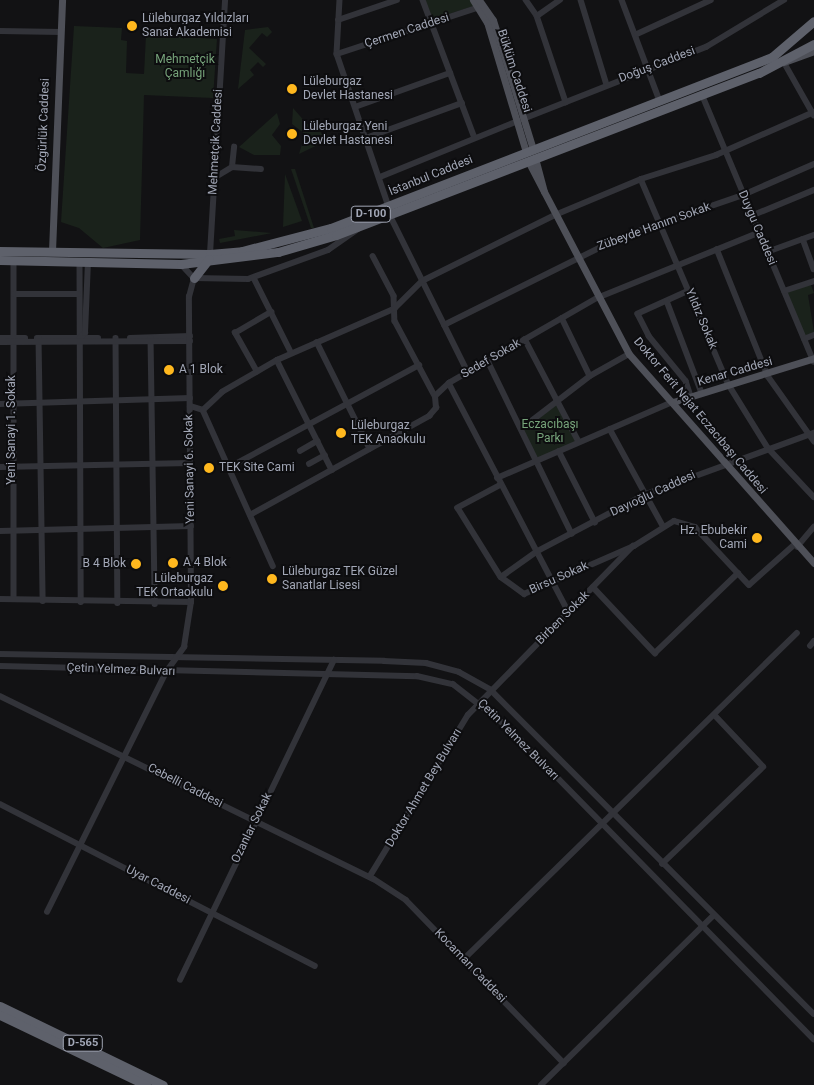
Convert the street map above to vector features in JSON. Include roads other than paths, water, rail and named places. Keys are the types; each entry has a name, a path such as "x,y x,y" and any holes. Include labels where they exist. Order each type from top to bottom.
{"highway":[{"name":"İstanbul Caddesi","path":"0,260 181,264 316,232 390,211 772,57 796,39 814,18"},
{"name":"D-100","path":"784,62 814,44"},
{"name":"İstanbul Caddesi","path":"531,155 702,94 784,62"},
{"name":"İstanbul Caddesi","path":"0,251 84,251 209,258 278,252 362,226 390,211"},
{"path":"84,251 84,262"},
{"path":"194,278 209,258"},
{"name":"D-565","path":"0,1006 163,1085"},
{"name":"D-565","path":"0,1015 146,1085"}],"main road":[{"name":"Özgürlük Caddesi","path":"52,252 62,0"},
{"name":"Büklüm Caddesi","path":"474,0 480,4 493,20 531,155"},
{"name":"İstanbul Caddesi","path":"784,62 814,51"},
{"name":"Doktor Ferit Nejat Eczacıbaşı Caddesi","path":"531,155 544,192 555,215 629,354 673,402 722,463 796,546 814,563"},
{"name":"Kenar Caddesi","path":"673,402 729,385 768,376 813,360"}],"street":[{"name":"Mehmetçik Caddesi","path":"209,258 225,0"},
{"path":"340,0 337,54 390,211 422,281 468,372"},
{"path":"338,20 397,0"},
{"path":"423,0 475,138"},
{"name":"Çermen Caddesi","path":"337,54 432,23 489,0"},
{"path":"526,0 537,16 566,102"},
{"path":"537,16 560,0"},
{"path":"581,0 606,85"},
{"path":"622,0 637,34 646,69 660,101"},
{"path":"637,34 711,0"},
{"path":"768,0 772,8"},
{"name":"Doğuş Caddesi","path":"380,177 706,46 784,0"},
{"path":"224,18 236,20"},
{"path":"0,31 61,32"},
{"path":"203,410 257,372 291,352 394,309 422,281 555,215 641,179 725,151 814,113 784,62"},
{"path":"355,107 450,73"},
{"name":"Duygu Caddesi","path":"702,94 758,233 813,360"},
{"path":"366,138 462,103"},
{"path":"232,167 234,147"},
{"name":"Zübeyde Hanım Sokak","path":"444,325 576,257 659,224 743,195 814,164"},
{"path":"214,178 232,167 261,169"},
{"name":"Yıldız Sokak","path":"641,179 729,385 768,448 814,497"},
{"path":"752,216 814,190"},
{"path":"181,264 194,278 254,278 328,250 362,226"},
{"name":"Sedef Sokak","path":"250,514 429,416 436,408 436,396 449,383 598,298 758,233"},
{"path":"767,252 814,235"},
{"path":"803,239 814,268"},
{"path":"717,249 768,376 813,437"},
{"path":"374,256 394,296 395,321 436,396"},
{"name":"Yeni Sanayi 1. Sokak","path":"14,260 12,340 14,599"},
{"path":"81,602 80,340 78,294 84,262"},
{"path":"80,340 85,333 84,262"},
{"name":"Yeni Sanayi 6. Sokak","path":"47,912 82,846 166,672 184,647 191,602 189,297 194,278"},
{"path":"254,278 291,352"},
{"path":"784,291 814,281"},
{"path":"689,291 638,314 649,336 686,380 691,396"},
{"path":"14,294 78,294"},
{"path":"667,301 702,393"},
{"path":"257,372 235,333 272,312"},
{"path":"562,318 590,376"},
{"path":"804,339 814,335"},
{"path":"0,338 12,340 151,340 190,338"},
{"path":"0,342 12,340"},
{"path":"38,340 40,530 43,601"},
{"path":"116,340 118,603"},
{"path":"151,340 155,402 155,604"},
{"path":"525,340 579,442"},
{"path":"317,342 346,405 370,449"},
{"path":"522,429 590,376 629,354"},
{"path":"277,360 308,426 332,470"},
{"path":"488,360 572,534"},
{"path":"228,468 419,366"},
{"path":"449,383 568,612"},
{"path":"0,404 155,402 190,398"},
{"name":"Kenar Caddesi","path":"497,478 673,402"},
{"path":"190,406 203,410 273,566"},
{"path":"610,429 663,526"},
{"name":"Dayıoğlu Caddesi","path":"501,578 536,552 646,494 722,463 768,448 813,437"},
{"path":"300,451 317,441"},
{"path":"559,451 595,522"},
{"path":"308,464 324,455"},
{"path":"0,467 190,463"},
{"name":"Birsu Sokak","path":"501,485 458,508 501,578 524,594 634,546 663,526 684,520 738,573"},
{"path":"0,531 191,526"},
{"path":"593,587 655,653 738,573 749,585 796,546 814,527"},
{"name":"Birben Sokak","path":"480,701 634,546"},
{"path":"0,599 155,604 191,602"},
{"path":"464,960 612,812 797,633"},
{"name":"Çetin Yelmez Bulvarı","path":"0,655 426,663 459,672 491,690 713,916 814,1014"},
{"name":"Ozanlar Sokak","path":"180,980 334,660"},
{"name":"Çetin Yelmez Bulvarı","path":"0,666 326,677 417,676 453,684 480,701 814,1038"},
{"name":"Cebelli Caddesi","path":"0,696 125,756 255,822 370,876"},
{"name":"Doktor Ahmet Bey Bulvarı","path":"370,876 480,701"},
{"path":"662,864 763,767 714,715"},
{"name":"Uyar Caddesi","path":"0,804 315,966"},
{"name":"Kocaman Caddesi","path":"370,876 406,900 564,1063"},
{"path":"541,1085 713,916"}],"place":[{"name":"Lüleburgaz Yıldızları Sanat Akademisi","path":"132,26"},
{"name":"Lüleburgaz Devlet Hastanesi","path":"292,89"},
{"name":"Lüleburgaz Yeni Devlet Hastanesi","path":"292,134"},
{"name":"A 1 Blok","path":"169,370"},
{"name":"Lüleburgaz TEK Anaokulu","path":"341,433"},
{"name":"TEK Site Cami","path":"209,468"},
{"name":"Hz. Ebubekir Cami","path":"757,538"},
{"name":"A 4 Blok","path":"173,563"},
{"name":"B 4 Blok","path":"136,564"},
{"name":"Lüleburgaz TEK Güzel Sanatlar Lisesi","path":"272,579"},
{"name":"Lüleburgaz TEK Ortaokulu","path":"223,586"}],"park label":[{"name":"Mehmetçik Çamlığı","path":"185,67"},
{"name":"Eczacıbaşı Parkı","path":"550,432"}]}
